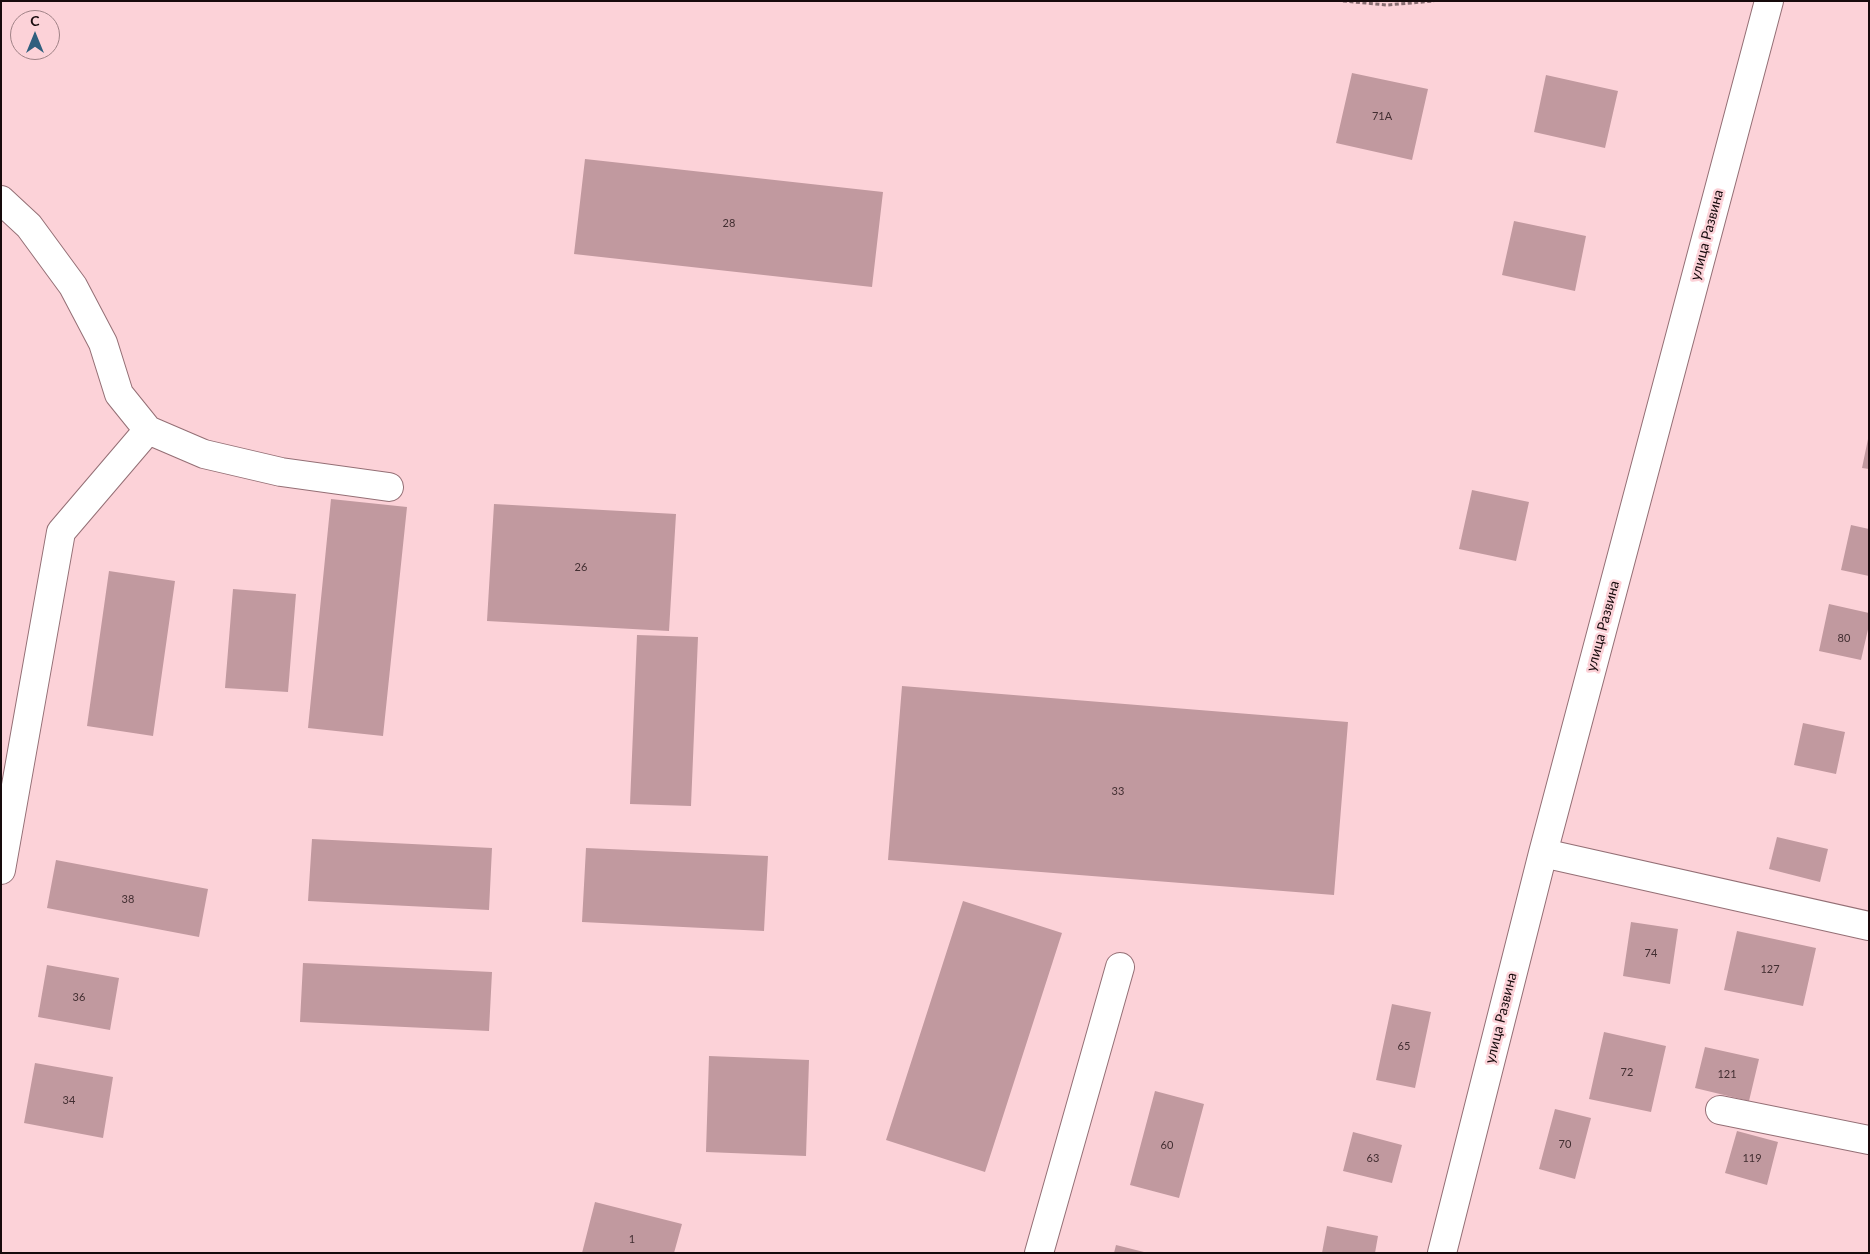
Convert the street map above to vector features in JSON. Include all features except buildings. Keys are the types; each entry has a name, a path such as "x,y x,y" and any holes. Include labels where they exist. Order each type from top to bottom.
{"street":[{"name":"улица Развина","path":"1442,1253 1543,853 1769,1"},
{"path":"1,200 29,226 74,286 103,343 118,394 148,430 204,454 281,472 389,487"},
{"path":"1,870 61,532 148,430"},
{"path":"1543,853 1869,926"},
{"path":"1039,1253 1120,967"},
{"path":"1720,1110 1869,1140"}],"path":[{"path":"1343,1 1387,5 1434,1"}]}
